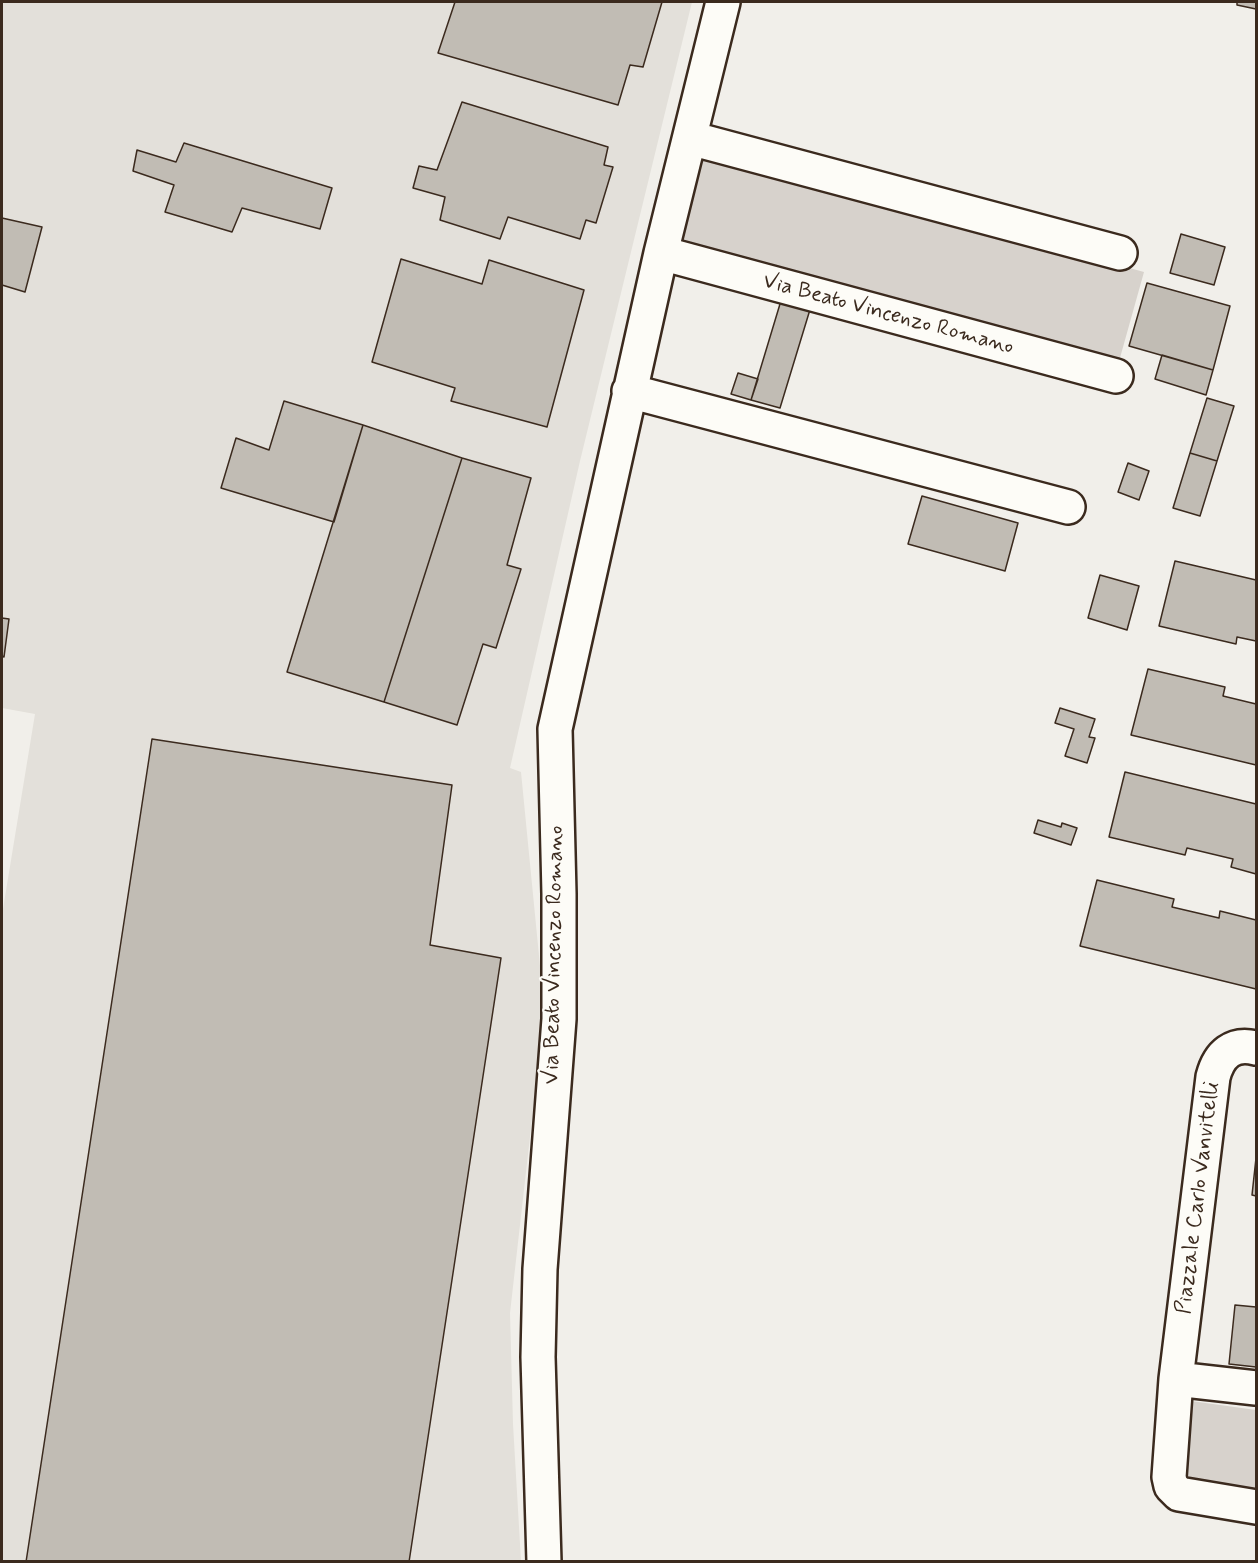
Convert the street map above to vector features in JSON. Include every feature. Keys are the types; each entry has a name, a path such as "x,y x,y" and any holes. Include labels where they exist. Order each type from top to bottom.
{"street":[{"name":"Via Beato Vincenzo Romano","path":"544,1562 538,1357 540,1269 559,1019 555,729 629,391 723,2"},
{"path":"690,138 1120,253"},
{"name":"Via Beato Vincenzo Romano","path":"661,253 1116,376"},
{"path":"629,391 1068,507"},
{"name":"Piazzale Carlo Vanvitelli","path":"1257,1048 1240,1046 1232,1048 1221,1057 1213,1077 1176,1378 1169,1477 1174,1491 1184,1496 1257,1507"},
{"path":"1176,1378 1257,1388"}],"shaded area":[{"path":"2,2 692,2 580,461 510,768 521,772 541,976 542,1031 510,1313 513,1424 521,1561 2,1562 2,915 35,714 2,708"},
{"path":"705,151 1144,272 1118,365 679,244"},
{"path":"1184,1400 1256,1410 1256,1499 1182,1487"}],"building":[{"path":"455,2 662,2 643,67 630,65 618,105 438,53"},
{"path":"1237,2 1256,2 1256,9 1237,5"},
{"path":"462,102 608,147 604,165 613,167 596,223 586,220 580,239 508,217 500,239 440,220 445,197 413,188 419,166 437,170"},
{"path":"184,143 332,188 320,229 242,208 232,232 165,212 174,185 133,171 137,150 176,162"},
{"path":"2,218 42,227 25,292 2,285"},
{"path":"1181,234 1225,247 1214,285 1170,273"},
{"path":"401,259 482,284 489,260 584,290 547,427 451,401 455,388 372,362"},
{"path":"1147,283 1230,306 1213,370 1129,346"},
{"path":"783,294 812,303 780,408 751,400"},
{"path":"1162,355 1213,370 1206,395 1155,379"},
{"path":"738,373 758,379 751,400 731,394"},
{"path":"1207,398 1234,406 1217,461 1190,453"},
{"path":"284,401 363,425 334,522 221,488 236,438 269,450"},
{"path":"363,425 462,458 384,702 287,672"},
{"path":"1190,453 1217,461 1200,516 1173,508"},
{"path":"462,458 531,478 507,565 521,569 496,648 483,644 457,725 384,702"},
{"path":"1128,463 1149,471 1139,500 1118,492"},
{"path":"922,496 1018,523 1005,571 908,544"},
{"path":"1175,561 1256,580 1256,641 1237,637 1236,644 1159,626"},
{"path":"1100,575 1139,586 1127,630 1088,618"},
{"path":"2,618 9,619 4,657 2,656"},
{"path":"1148,669 1225,687 1223,696 1256,704 1256,765 1131,735"},
{"path":"1060,708 1095,719 1089,737 1095,738 1087,763 1065,756 1074,729 1055,723"},
{"path":"152,739 452,785 430,945 501,958 409,1562 26,1562"},
{"path":"1125,772 1256,804 1256,874 1231,867 1233,859 1187,848 1185,855 1109,837"},
{"path":"1038,820 1061,827 1062,823 1077,828 1071,845 1034,833"},
{"path":"1097,880 1174,899 1172,907 1219,918 1220,911 1256,920 1256,989 1080,946"},
{"path":"1256,1158 1256,1196 1252,1195"},
{"path":"1235,1305 1256,1307 1256,1367 1229,1364"}]}
